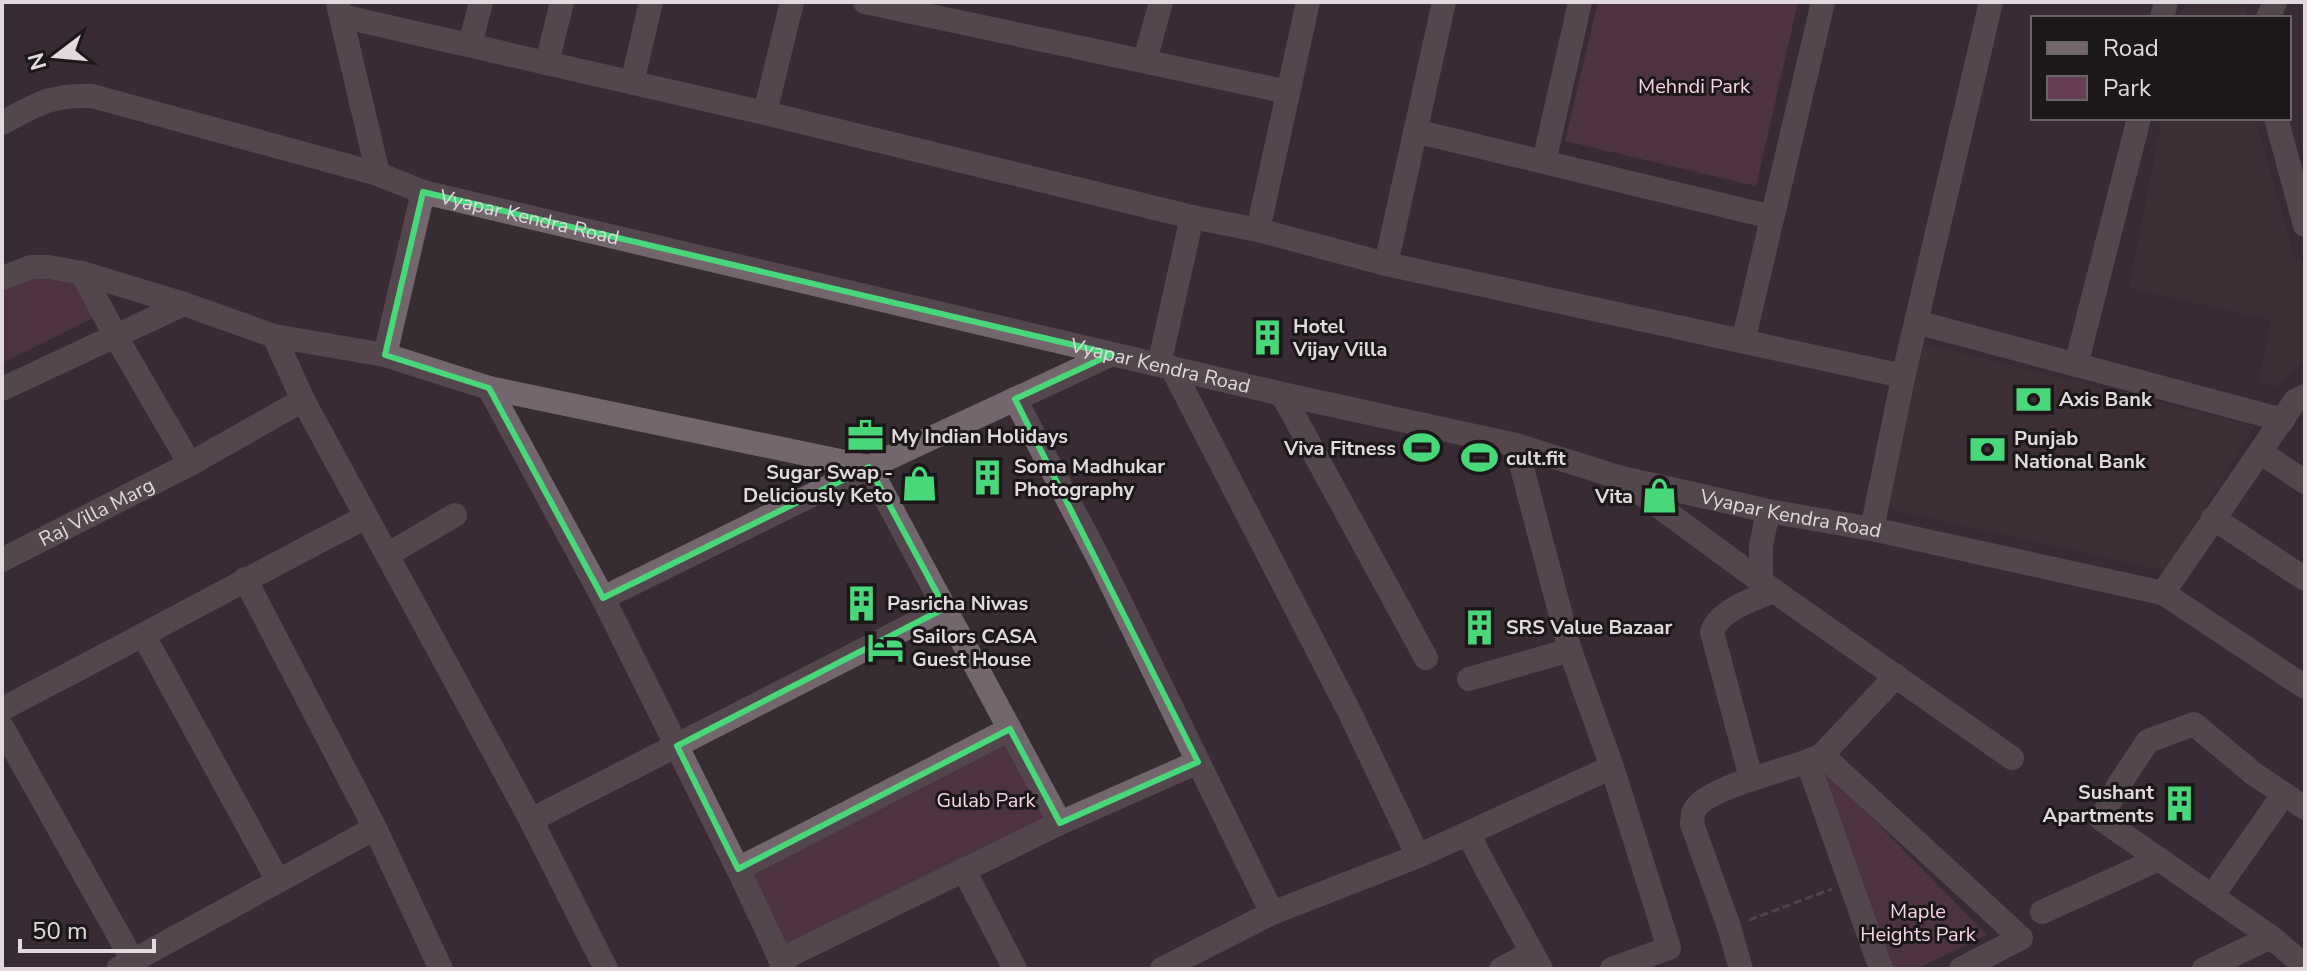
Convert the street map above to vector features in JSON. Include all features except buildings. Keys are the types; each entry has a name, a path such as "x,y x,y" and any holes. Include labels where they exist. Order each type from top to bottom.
{"street":[{"path":"470,45 481,2"},
{"path":"547,63 562,2"},
{"path":"632,83 651,2"},
{"path":"765,113 792,2"},
{"path":"865,2 1288,92"},
{"path":"1145,60 1161,2"},
{"path":"1258,230 1308,2"},
{"path":"1386,264 1444,2"},
{"path":"1544,162 1580,2"},
{"path":"1743,342 1823,2"},
{"path":"1872,529 1903,376 1991,2"},
{"path":"378,174 339,9 470,45 1192,217 1258,230 1386,264 1903,376"},
{"name":"Vyapar Kendra Road","path":"2,123 44,101 67,96 92,96 378,174 423,192 1282,394 1516,445 1618,477 2163,593 2305,687"},
{"path":"2076,365 2138,120"},
{"path":"2277,120 2305,225"},
{"path":"1415,131 1772,217"},
{"path":"385,355 423,192"},
{"path":"1192,217 1165,366 1350,713 1418,856"},
{"path":"2,278 31,267 82,273 274,336 385,355 489,388 869,467 1060,823"},
{"path":"82,273 190,464"},
{"path":"2,389 184,304"},
{"path":"1916,322 2283,420"},
{"path":"274,336 303,400 531,820 606,969"},
{"path":"603,598 869,467 1112,354"},
{"path":"489,388 603,598 782,964 1060,823 1198,762"},
{"path":"1282,394 1426,658"},
{"path":"2163,593 2295,401 2305,396"},
{"path":"1015,399 1102,565 1272,913"},
{"name":"Raj Villa Marg","path":"2,560 190,464 303,400"},
{"path":"1516,445 1570,650 1612,767 1669,948 1612,969"},
{"path":"2260,452 2305,482"},
{"path":"1618,477 1768,587 2012,758"},
{"path":"1768,511 1761,546 1768,587"},
{"path":"387,555 455,515"},
{"path":"2,709 366,517"},
{"path":"2213,518 2305,579"},
{"path":"245,579 375,828 433,966"},
{"path":"1751,778 1712,632 1721,616 1768,587"},
{"path":"531,820 945,608"},
{"path":"144,636 278,881"},
{"path":"1469,679 1570,650"},
{"path":"1741,969 1692,824 1694,810 1703,801 1751,778 1815,759 1896,676"},
{"path":"2305,808 2254,774 2194,724 2148,741 2118,786 2101,819 2271,937 2305,966"},
{"path":"2,727 125,965 375,828"},
{"path":"738,869 1010,729"},
{"path":"1815,759 1850,882 1881,969"},
{"path":"1815,759 2021,938 1961,969"},
{"path":"1162,969 1272,913 1418,856 1612,767"},
{"path":"2212,896 2284,794"},
{"path":"1470,832 1536,961 1501,969"},
{"path":"2042,912 2159,859"},
{"path":"964,870 1015,969"},
{"path":"2204,969 2271,937"}],"path":[{"path":"1729,927 1850,882"}],"highlighted area":[{"path":"423,192 1112,354 1015,399 1198,762 1060,823 1010,729 738,869 677,746 945,608 869,467 603,598 489,388 385,355"}],"shaded area":[{"path":"2185,2 2225,2 2246,7 2246,16 2182,16"},
{"path":"2162,120 2256,120 2294,256 2305,266 2305,359 2276,387 2259,383 2271,320 2129,288"},
{"path":"1924,344 2254,426 2166,571 1885,508"}],"green space":[{"name":"Mehndi Park","path":"1598,2 1798,2 1756,186 1565,141"},
{"path":"30,276 82,285 97,316 2,363 2,291"},
{"name":"Gulab Park","path":"1010,729 1060,823 780,960 738,869"},
{"name":"Maple Heights Park","path":"1817,762 1987,935 1916,969 1891,969"}],"place":[{"name":"Hotel Vijay Villa","path":"1267,337"},
{"name":"Axis Bank","path":"2033,399"},
{"name":"My Indian Holidays","path":"865,436"},
{"name":"Viva Fitness","path":"1422,448"},
{"name":"Punjab National Bank","path":"1988,450"},
{"name":"cult.fit","path":"1480,458"},
{"name":"Soma Madhukar Photography","path":"988,478"},
{"name":"Sugar Swap - Deliciously Keto","path":"919,483"},
{"name":"Vita","path":"1659,496"},
{"name":"Pasricha Niwas","path":"861,603"},
{"name":"SRS Value Bazaar","path":"1480,627"},
{"name":"Sailors CASA Guest House","path":"886,648"},
{"name":"Sushant Apartments","path":"2180,804"}]}
